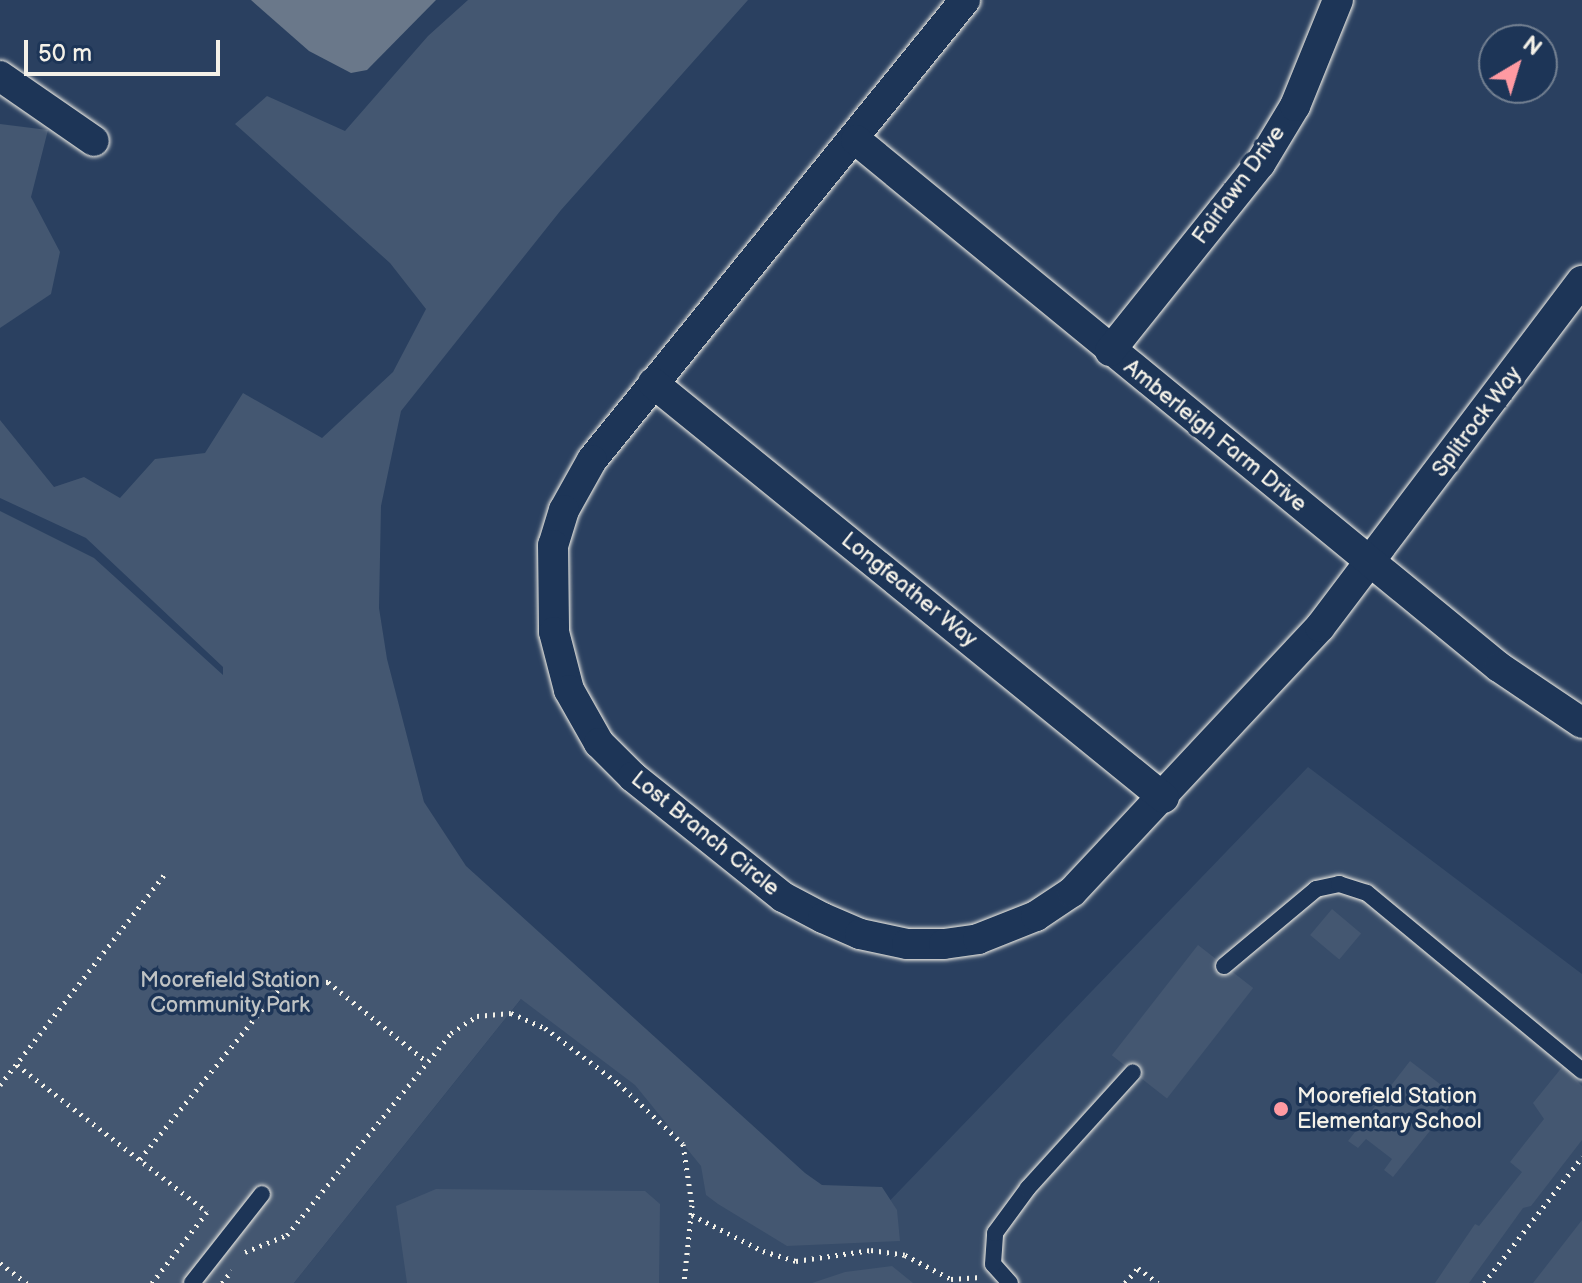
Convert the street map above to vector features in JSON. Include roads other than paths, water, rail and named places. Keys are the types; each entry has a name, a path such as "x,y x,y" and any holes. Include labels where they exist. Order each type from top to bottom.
{"street":[{"name":"Lost Branch Circle","path":"965,0 856,140 653,383 576,486 560,522 552,564 554,632 569,690 599,743 633,777 783,897 860,934 907,944 978,939 1036,916 1072,892 1164,798 1320,627 1371,563"},
{"name":"Fairlawn Drive","path":"1110,351 1260,164 1295,106 1338,0"},
{"path":"0,76 94,141"},
{"name":"Amberleigh Farm Drive","path":"856,140 1499,667 1582,723"},
{"name":"Splitrock Way","path":"1371,563 1582,281"},
{"name":"Longfeather Way","path":"653,383 1164,798"}],"lane":[{"path":"1224,966 1316,889 1339,884 1367,893 1582,1071"},
{"path":"1004,1277 990,1248 995,1233 1038,1176 1133,1072"},
{"path":"192,1283 262,1194"}],"place":[{"name":"Moorefield Station Elementary School","path":"1281,1109"}],"park label":[{"name":"Moorefield Station Community Park","path":"230,992"}]}
